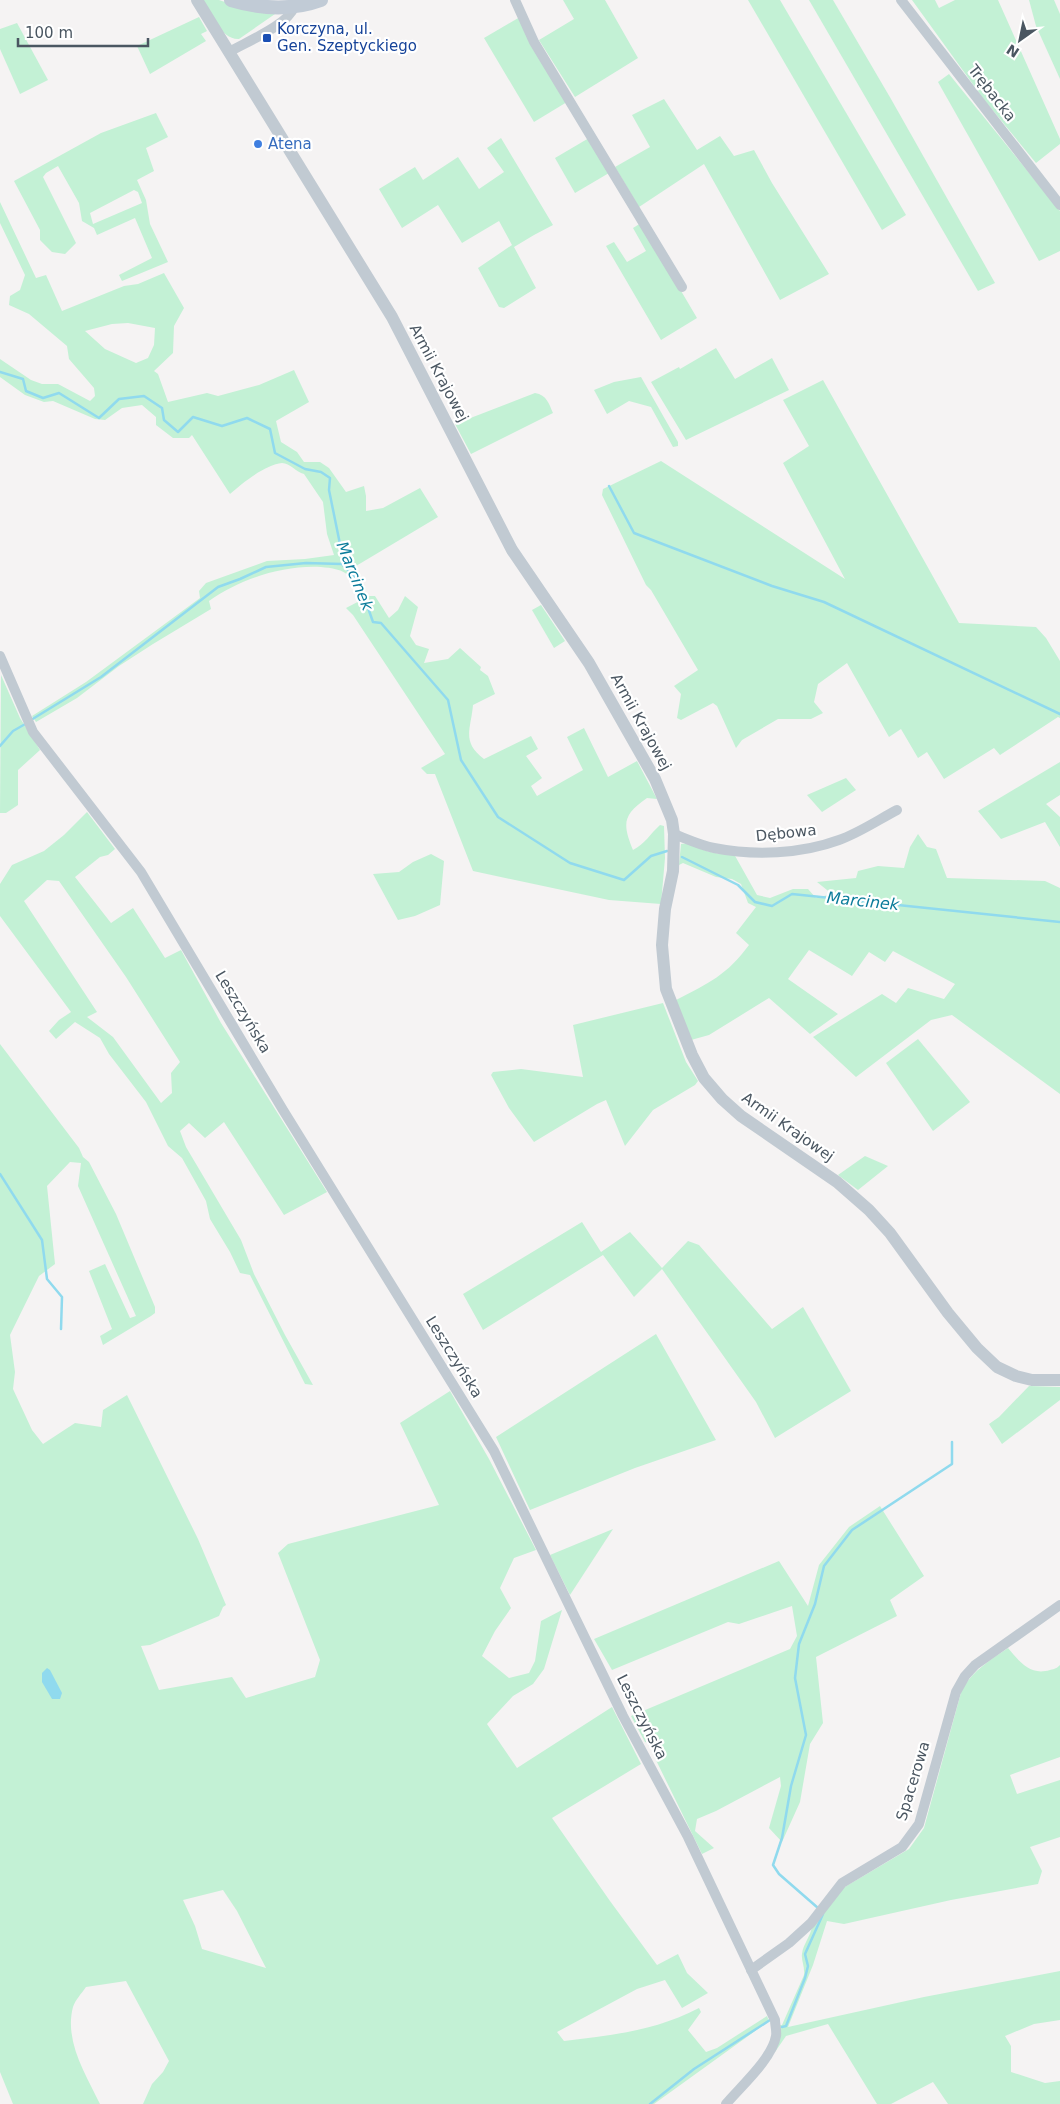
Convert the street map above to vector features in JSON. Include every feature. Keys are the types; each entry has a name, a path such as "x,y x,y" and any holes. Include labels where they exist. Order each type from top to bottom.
{"main road":[{"path":"231,0 267,8 294,7 321,0"}],"street":[{"name":"Armii Krajowej","path":"196,0 392,317 512,550 589,663 664,798 672,820 674,834 672,871 662,945 666,989 692,1055 704,1078 722,1099 741,1116 831,1178 869,1210 890,1233 948,1313 977,1348 997,1367 1016,1376 1032,1380 1060,1380"},
{"path":"515,0 534,42 682,287"},
{"name":"Trębacka","path":"901,0 1060,205"},
{"path":"229,52 281,22 292,13 294,7"},
{"name":"Leszczyńska","path":"0,656 31,727 141,872 283,1110 494,1451 623,1716 688,1837 775,2020 776,2036 771,2048 761,2064 726,2104"},
{"name":"Dębowa","path":"674,834 712,848 748,852 780,852 821,846 840,840 897,810"},
{"name":"Spacerowa","path":"751,1970 789,1943 811,1923 842,1883 902,1847 919,1824 948,1716 956,1692 965,1676 975,1665 1060,1605"}],"green space":[{"path":"203,0 219,0 240,7 275,14 239,39 233,38 222,31 217,25"},
{"path":"563,0 605,0 638,58 575,97 539,40 574,19"},
{"path":"748,0 780,0 906,215 882,230"},
{"path":"809,0 833,0 995,283 978,291"},
{"path":"912,0 935,0 939,8 955,0 998,0 1060,139 1060,144 1036,163 985,101"},
{"path":"1029,0 1054,0 1060,14 1060,79 1036,26"},
{"path":"199,17 207,31 201,34 206,41 150,74 137,46"},
{"path":"520,17 567,102 534,122 484,38"},
{"path":"17,23 48,80 20,94 0,49 0,29"},
{"path":"949,74 1060,211 1060,251 1039,261 938,82"},
{"path":"664,99 697,150 720,136 734,156 754,150 772,183 829,274 780,300 704,164 639,207 615,167 650,147 632,115"},
{"path":"156,113 168,137 146,148 154,171 137,180 146,200 150,224 168,262 122,281 119,275 152,258 135,218 97,235 94,228 82,221 79,203 58,166 43,177 76,243 65,254 52,252 40,240 40,230 14,181 101,133","holes":["134,190 138,192 142,203 93,224 90,213"]},
{"path":"501,138 553,225 514,247 536,288 504,308 499,307 478,268 512,245 499,221 462,243 438,205 402,228 379,189 415,167 423,180 458,157 479,189 504,172 487,148"},
{"path":"589,138 609,173 575,193 555,158"},
{"path":"0,202 36,278 46,275 62,311 124,286 138,284 164,273 184,308 174,326 173,353 154,371 158,374 168,402 207,393 218,396 259,385 294,370 309,402 276,421 281,442 297,452 304,462 320,462 329,468 346,492 364,486 366,511 383,508 420,488 438,517 356,566 366,589 357,594 347,574 329,568 292,568 248,580 209,601 211,609 119,666 77,698 36,722 32,716 86,682 200,598 199,591 206,583 267,561 334,555 327,534 323,502 304,474 288,464 276,464 261,471 230,494 192,435 189,438 173,438 156,425 156,417 142,405 122,408 105,420 95,419 53,401 44,402 25,395 0,377 0,359 31,380 42,384 58,384 90,401 95,396 94,388 69,359 67,346 29,314 9,305 10,296 20,290 25,275 0,223","holes":["128,323 155,328 154,345 148,358 136,363 105,349 85,331 112,324"]},
{"path":"641,223 697,318 661,340 606,246 614,242 627,262 646,251 633,228"},
{"path":"716,348 735,379 772,358 789,390 686,440 651,382 679,367 680,369"},
{"path":"641,377 678,442 678,446 673,447 651,407 629,401 607,414 594,390 614,382"},
{"path":"823,380 959,623 1036,627 1046,638 1060,661 1060,718 1058,717 1000,755 994,748 944,779 927,752 918,758 901,729 889,737 847,663 818,684 814,702 823,713 811,719 778,719 742,740 736,748 717,706 713,703 681,720 677,718 681,694 674,686 698,670 651,590 646,585 602,495 603,489 661,461 845,579 783,463 809,446 783,400"},
{"path":"535,393 545,398 553,413 471,454 455,424"},
{"path":"369,596 375,596 389,618 398,610 405,596 418,607 410,636 416,645 429,649 424,663 448,659 460,648 481,667 480,670 488,676 495,694 473,705 469,735 472,747 484,759 531,736 538,749 526,756 542,778 531,786 537,796 583,770 567,737 584,728 608,777 637,761 657,799 647,798 633,810 627,820 627,833 633,850 644,842 660,825 664,826 665,858 661,904 609,900 473,871 435,774 427,774 421,768 445,754 353,615 346,608"},
{"path":"541,605 565,641 554,648 532,610"},
{"path":"1,675 20,718 40,750 18,770 18,805 6,813 0,813"},
{"path":"1060,762 1060,795 1046,804 1060,817 1060,847 1045,822 1001,839 978,811"},
{"path":"846,778 856,790 822,812 807,795"},
{"path":"87,812 115,849 108,855 100,857 75,877 111,923 133,908 165,958 181,950 221,1023 327,1192 284,1215 224,1122 205,1138 189,1123 180,1131 186,1147 241,1240 254,1274 313,1385 305,1384 250,1275 240,1273 210,1219 206,1201 182,1158 168,1146 146,1102 109,1054 100,1038 75,1022 56,1039 49,1031 59,1020 71,1012 0,916 0,884 12,865 44,851 64,835","holes":["47,880 59,881 126,977 180,1062 171,1073 172,1093 161,1103 113,1037 87,1017 97,1012 24,901"]},
{"path":"918,834 927,847 936,849 947,878 1045,881 1060,888 1060,1094 952,1015 931,1020 856,1077 813,1037 882,994 896,1003 908,988 944,999 955,984 893,951 885,962 869,952 852,976 809,950 788,979 838,1014 810,1034 769,998 709,1035 691,1040 676,1000 717,977 741,955 749,945 736,933 756,907 748,903 741,884 732,879 716,877 683,863 679,865 681,844 689,844 717,853 734,854 757,895 770,898 793,889 808,889 816,898 832,894 817,882 856,878 858,871 878,866 904,868 910,847"},
{"path":"431,854 444,861 440,905 415,916 398,920 373,874 399,872 413,862"},
{"path":"663,1003 686,1062 698,1081 695,1085 653,1110 625,1146 606,1100 534,1142 509,1108 491,1075 493,1072 521,1069 583,1077 573,1025"},
{"path":"918,1039 970,1102 933,1131 886,1063"},
{"path":"0,1044 79,1148 83,1157 89,1162 116,1214 155,1307 155,1313 151,1316 103,1345 100,1336 112,1329 89,1271 105,1264 130,1318 136,1316 78,1186 81,1163 70,1162 47,1186 55,1264 39,1276 10,1335 15,1372 13,1389 32,1430 43,1444 75,1423 101,1427 103,1410 127,1395 198,1539 226,1605 219,1616 150,1645 141,1646 159,1690 232,1677 246,1698 315,1677 320,1660 278,1553 288,1544 439,1505 400,1423 450,1391 489,1459 536,1550 514,1558 500,1588 511,1608 495,1631 482,1656 509,1678 529,1673 535,1661 541,1621 562,1610 544,1669 533,1684 513,1696 487,1724 517,1768 612,1707 641,1764 552,1818 657,1965 678,1954 687,1973 708,1993 682,2008 665,1980 637,1989 557,2032 564,2041 616,2034 666,2022 699,2008 701,2012 688,2030 706,2052 717,2048 767,2016 769,2021 654,2104 143,2104 152,2084 163,2072 169,2061 126,1981 86,1987 73,2007 71,2032 74,2045 83,2070 100,2104 13,2104 0,2072","holes":["223,1890 237,1911 266,1968 202,1949 195,1926 183,1900"]},
{"path":"865,1156 888,1166 858,1190 838,1175"},
{"path":"582,1222 601,1252 630,1232 662,1268 688,1241 699,1245 772,1329 803,1307 851,1391 775,1438 756,1402 662,1269 634,1297 603,1255 483,1330 463,1294"},
{"path":"656,1334 716,1440 635,1468 530,1510 496,1437"},
{"path":"1029,1386 1060,1387 1060,1400 1002,1444 989,1424 999,1417"},
{"path":"880,1506 924,1576 890,1600 897,1616 816,1657 823,1723 810,1744 800,1802 782,1842 769,1828 781,1786 780,1777 697,1819 695,1831 714,1848 702,1854 653,1754 660,1746 645,1742 631,1716 790,1649 797,1636 792,1606 739,1624 728,1622 612,1670 594,1639 779,1561 808,1606 819,1565 849,1527"},
{"path":"613,1529 570,1595 550,1555"},
{"path":"1008,1648 1021,1663 1037,1671 1055,1669 1060,1665 1060,1757 1010,1775 1017,1794 1060,1780 1060,1837 1030,1847 1042,1871 1038,1884 951,1900 844,1924 827,1921 813,1965 788,2027 924,1997 1060,1971 1060,2020 1034,2024 1005,2036 1011,2046 1011,2072 1045,2083 1060,2081 1060,2104 948,2104 933,2082 891,2104 877,2104 828,2024 786,2036 775,2052 778,2025 782,2025 804,1975 802,1954 812,1926 843,1888 909,1849 924,1828 962,1689 977,1671"}],"water":[{"path":"47,1668 50,1670 62,1693 60,1699 52,1699 42,1682 42,1673"}],"waterway":[{"name":"Marcinek","path":"0,372 23,379 26,391 43,398 59,393 99,418 119,399 144,396 162,408 164,420 178,432 193,417 222,426 247,418 270,429 275,453 305,469 321,472 330,478 329,490 341,549 362,591 373,622 381,623 448,700 461,760 498,817 570,863 624,880 651,856 667,851"},
{"path":"609,486 634,533 772,586 824,602 1060,714"},
{"path":"31,720 101,677 218,587 266,567 306,563 342,564 354,576"},
{"path":"0,746 13,731 27,723"},
{"name":"Marcinek","path":"682,857 738,885 755,902 772,906 792,894 1060,922"},
{"path":"0,1174 42,1240 47,1279 62,1297 61,1329"},
{"path":"818,1908 779,1874 773,1865 782,1838 791,1786 806,1735 795,1678 799,1644 815,1604 824,1566 852,1530 952,1464 952,1442"},
{"path":"782,2027 786,2026 805,1978 808,1966 805,1954 823,1914"},
{"path":"650,2104 694,2069 770,2020"}],"place":[{"name":"Korczyna, ul. Gen. Szeptyckiego","path":"267,38"},
{"name":"Atena","path":"258,144"}]}
